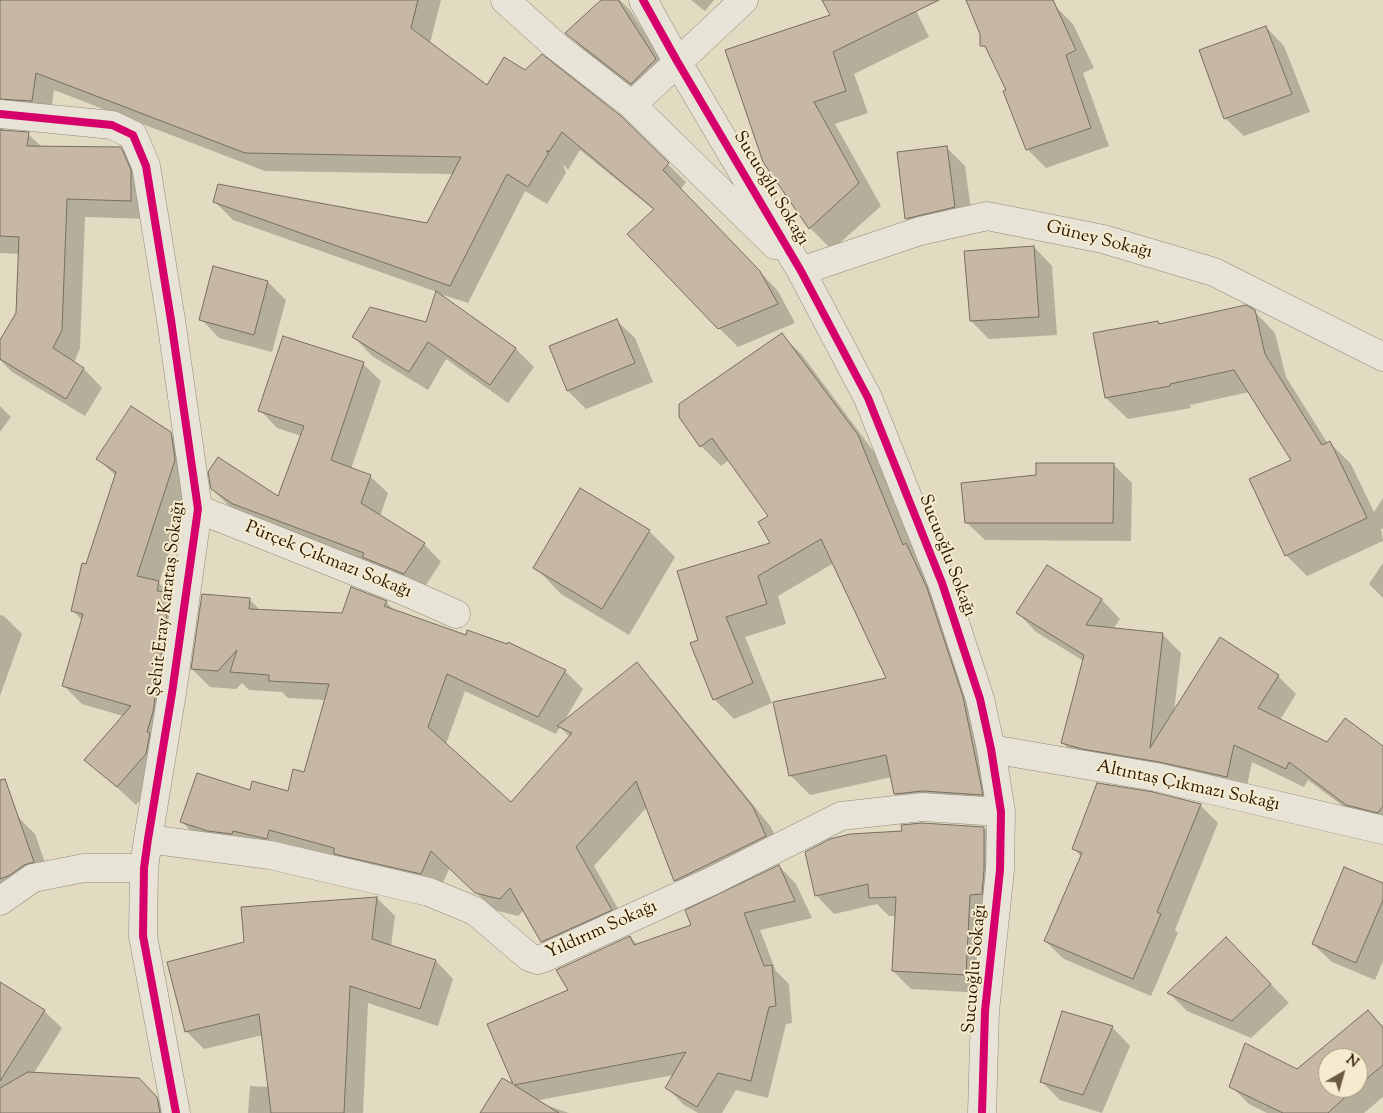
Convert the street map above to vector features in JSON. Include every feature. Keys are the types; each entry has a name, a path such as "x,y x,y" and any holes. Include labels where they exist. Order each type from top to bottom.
{"street":[{"name":"Sucuoğlu Sokağı","path":"505,0 556,46 632,105 801,271"},
{"name":"Sucuoğlu Sokağı","path":"643,0 801,271 868,398 942,583 980,699 991,749 1001,812 1000,870 985,1011 982,1113"},
{"path":"632,105 744,0"},
{"name":"Şehit Eray Karataş Sokağı","path":"0,114 112,125 133,135 146,166 172,320 198,509 172,693 144,868 143,936 176,1113"},
{"name":"Güney Sokağı","path":"801,271 920,231 987,216 1103,239 1214,272 1383,357"},
{"name":"Pürçek Çıkmazı Sokağı","path":"198,509 395,587 456,614"},
{"name":"Altıntaş Çıkmazı Sokağı","path":"991,749 1156,777 1383,830"},
{"name":"Yıldırım Sokağı","path":"148,839 270,855 429,892 474,911 529,957 537,960 714,880 841,816 922,807 1001,812"},
{"path":"0,901 33,878 84,868 144,868"}],"building":[{"path":"0,0 418,0 411,28 487,85 504,57 525,70 542,54 622,117 669,163 663,170 760,271 778,304 718,329 627,234 654,209 562,132 549,152 547,150 548,154 528,187 507,174 450,286 213,202 218,184 427,223 461,157 245,153 36,73 32,101 0,99"},
{"path":"601,0 618,0 656,59 631,84 565,33"},
{"path":"822,0 939,0 833,52 846,91 814,102 859,183 809,229 763,162 725,50 830,15"},
{"path":"966,0 1053,0 1076,50 1066,55 1091,128 1026,150 1003,91 1006,90 985,46 980,46 980,34"},
{"path":"1266,26 1292,94 1224,119 1199,50"},
{"path":"0,130 29,132 27,146 121,147 131,170 131,201 67,199 62,330 53,348 84,368 66,399 0,359 0,340 16,313 19,237 0,236"},
{"path":"947,146 955,207 905,219 897,152"},
{"path":"1034,246 1039,317 970,321 964,251"},
{"path":"213,266 268,281 254,335 199,320"},
{"path":"436,291 516,348 490,385 428,342 409,372 352,337 370,307 426,322"},
{"path":"1246,305 1255,310 1265,354 1322,445 1330,441 1367,518 1285,556 1249,479 1291,460 1234,370 1170,384 1170,386 1105,398 1093,333 1158,321 1159,324"},
{"path":"617,319 635,363 567,391 549,346"},
{"path":"782,333 858,435 903,545 906,543 927,588 963,697 983,795 923,791 894,794 886,755 789,776 773,702 886,678 821,539 758,576 767,604 726,617 753,683 713,700 690,643 698,640 677,571 770,543 758,522 768,516 712,438 700,447 679,417 679,404"},
{"path":"283,336 364,362 331,460 371,475 361,503 425,543 404,574 362,557 364,553 233,504 211,489 208,472 218,457 278,496 304,426 258,411"},
{"path":"131,406 171,432 175,460 137,576 159,581 157,591 170,592 153,712 147,732 150,733 146,754 117,787 84,760 131,706 62,686 83,614 71,611 82,563 86,564 116,472 96,459"},
{"path":"1036,463 1114,463 1113,523 965,523 961,483 1036,475"},
{"path":"580,488 650,530 602,609 533,568"},
{"path":"1047,565 1102,599 1086,625 1163,633 1150,748 1220,637 1279,675 1258,708 1327,742 1345,718 1383,746 1383,806 1378,813 1346,805 1289,762 1286,769 1234,745 1227,777 1159,762 1082,749 1061,743 1084,655 1016,613"},
{"path":"351,587 387,601 384,606 466,635 467,630 507,644 508,642 566,670 538,717 447,674 428,727 511,802 572,733 557,726 637,662 753,807 766,836 674,881 636,781 576,847 612,910 541,942 510,888 500,899 475,893 431,851 421,874 334,854 334,848 269,830 267,839 233,831 232,834 208,831 180,822 197,773 250,790 252,781 288,791 293,769 304,772 329,684 269,681 269,675 230,672 237,650 218,671 191,669 202,594 250,598 249,609 342,613"},
{"path":"5,779 34,862 24,865 10,875 0,879 0,780"},
{"path":"1097,783 1153,792 1201,804 1157,912 1161,914 1133,979 1044,941 1082,853 1072,849"},
{"path":"922,823 984,827 982,894 970,895 966,975 892,971 896,897 869,898 868,884 815,896 805,852 830,839 850,834 902,831 901,825"},
{"path":"779,865 795,901 744,913 764,966 772,965 776,1006 769,1007 751,1081 718,1073 697,1107 665,1088 686,1052 514,1085 559,1113 480,1113 502,1078 513,1084 487,1024 568,990 556,970 630,936 634,945 691,925 685,910"},
{"path":"1344,867 1383,883 1383,900 1356,963 1312,944"},
{"path":"377,897 372,939 436,960 420,1009 350,986 344,1113 271,1113 259,1014 185,1032 167,962 244,942 241,907"},
{"path":"1226,937 1271,984 1232,1021 1167,993"},
{"path":"0,982 45,1010 0,1081"},
{"path":"1368,1010 1383,1028 1383,1065 1368,1078 1368,1048 1322,1048"},
{"path":"1062,1011 1113,1026 1083,1095 1040,1082"},
{"path":"1245,1043 1297,1069 1318,1052 1318,1098 1344,1098 1328,1113 1283,1113 1229,1087"},
{"path":"28,1072 139,1078 157,1097 160,1113 0,1113 0,1088"}],"cycle path":[{"path":"643,0 801,271 868,398 942,583 980,699 991,749 1001,812 1000,870 985,1011 982,1113"},
{"path":"0,114 112,125 133,135 146,166 171,320 198,509 172,693 144,868 143,936 176,1113"}]}
